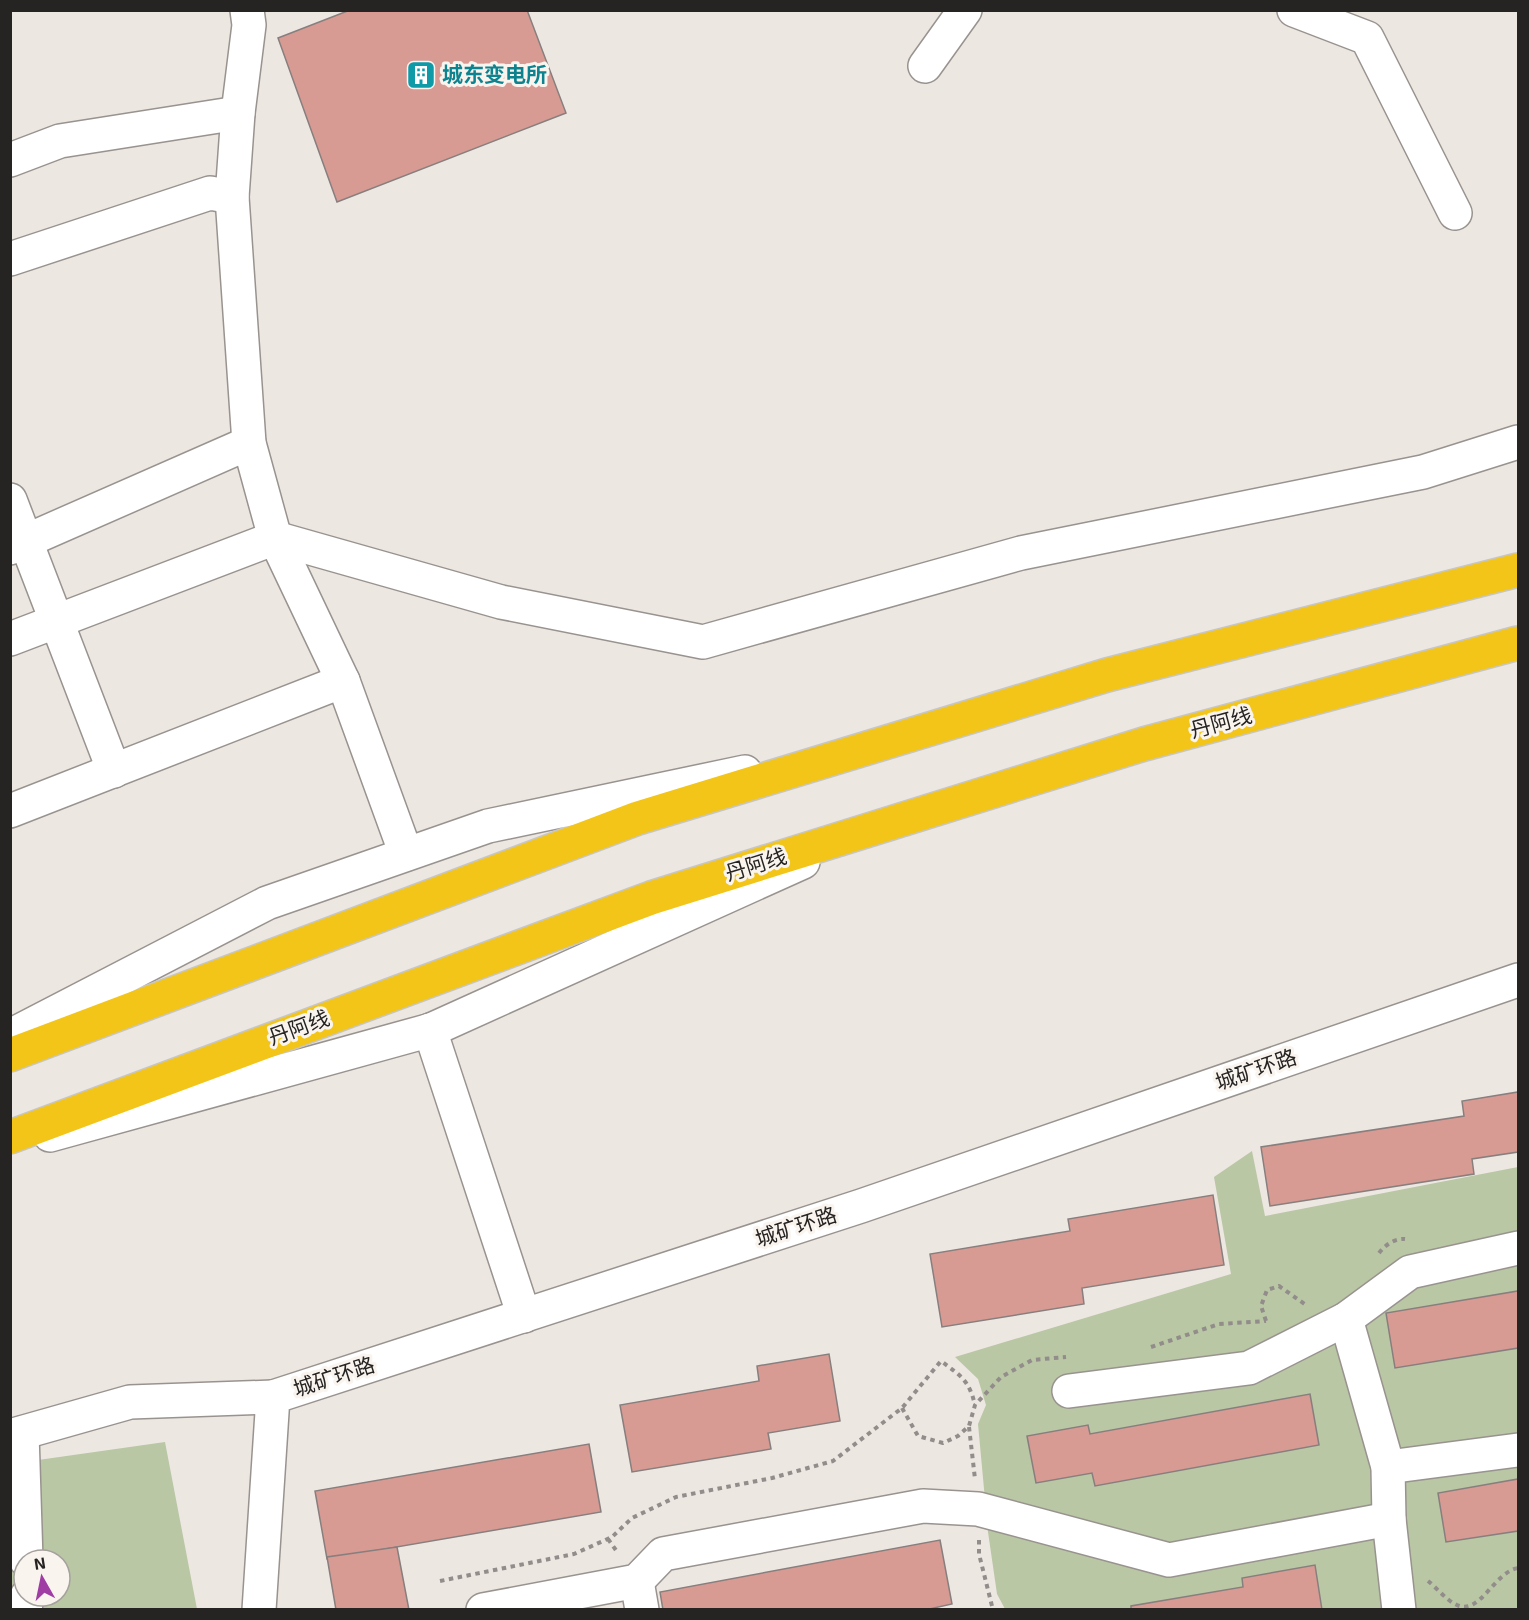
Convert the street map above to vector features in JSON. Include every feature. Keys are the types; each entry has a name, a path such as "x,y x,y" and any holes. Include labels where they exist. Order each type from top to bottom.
{"highway":[{"path":"10,1055 638,818 1107,675 1518,570"},
{"name":"丹阿线","path":"10,1137 651,897 1144,744 1518,643"}],"street":[{"path":"247,10 249,25 231,197 249,443 275,538 343,681 406,854"},
{"path":"925,66 965,10"},
{"path":"1294,10 1367,38 1455,213"},
{"path":"10,160 60,141 238,113"},
{"path":"10,259 210,193 231,197"},
{"path":"10,639 275,538 501,602 703,642 1021,554 1423,472 1518,442"},
{"path":"18,545 249,443"},
{"path":"10,500 18,545 57,621 114,771"},
{"path":"10,811 343,681"},
{"path":"10,1036 267,903 488,826 879,744"},
{"path":"10,1146 430,1030 888,824"},
{"name":"城矿环路","path":"259,1610 273,1397 861,1206 1518,980"},
{"path":"430,1030 524,1316"},
{"path":"1069,1391 1249,1368 1346,1318 1410,1272 1518,1248"},
{"path":"1346,1318 1388,1467 1389,1519 1399,1610"},
{"path":"25,1548 16,1435 130,1402 273,1397"},
{"path":"1388,1467 1518,1450"},
{"path":"483,1610 639,1595 663,1554 923,1506 978,1509 1169,1560 1389,1519"}],"path":[{"path":"440,1581 574,1554 612,1536 632,1518 676,1497 772,1478 833,1461 902,1408 941,1361 962,1376 971,1387 975,1405"},
{"path":"1394,1566 1427,1580 1458,1606 1470,1606 1480,1602 1496,1580 1512,1569 1518,1568"}],"green space":[{"path":"1252,1151 1265,1216 1518,1167 1518,1609 1005,1609 997,1594 988,1532 978,1424 986,1405 978,1379 955,1357 1231,1274 1214,1177"},
{"path":"165,1442 197,1609 11,1609 10,1464"}],"building":[{"name":"城东变电所","path":"350,10 527,10 566,113 337,202 278,38"},
{"path":"1518,1092 1518,1152 1472,1159 1474,1174 1270,1206 1261,1147 1464,1116 1462,1101"},
{"path":"1213,1195 1224,1265 1082,1288 1084,1304 942,1327 930,1254 1070,1231 1068,1219"},
{"path":"1518,1291 1518,1348 1395,1368 1386,1313"},
{"path":"829,1354 840,1421 768,1433 771,1449 632,1472 620,1405 759,1381 757,1366"},
{"path":"1310,1394 1319,1445 1095,1486 1092,1473 1036,1483 1027,1436 1088,1425 1090,1434"},
{"path":"589,1444 601,1512 327,1559 315,1491"},
{"path":"1518,1479 1518,1531 1446,1542 1438,1493"},
{"path":"940,1540 952,1604 925,1610 663,1610 660,1592"},
{"path":"397,1547 409,1610 336,1610 327,1557"},
{"path":"1315,1565 1322,1610 1131,1610 1131,1606 1243,1587 1242,1578"}],"place":[{"name":"城东变电所","path":"421,75"}]}
